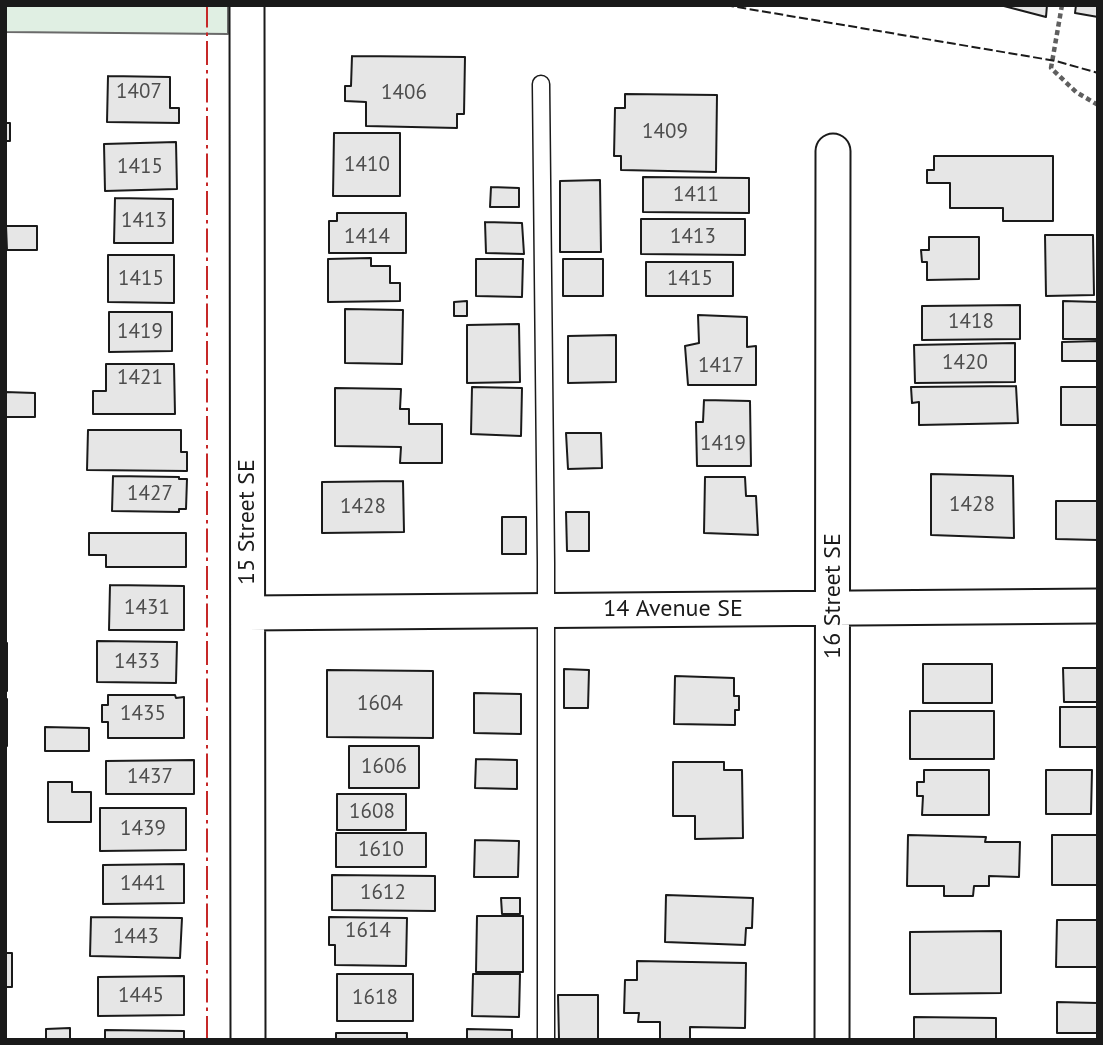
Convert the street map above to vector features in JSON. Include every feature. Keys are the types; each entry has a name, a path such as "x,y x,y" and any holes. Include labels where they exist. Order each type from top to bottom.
{"street":[{"name":"15 Street SE","path":"247,5 248,1040"},
{"name":"16 Street SE","path":"832,1040 833,151"},
{"name":"14 Avenue SE","path":"247,612 1098,606"}],"lane":[{"path":"541,84 546,1040"}],"path":[{"path":"1062,5 1051,68 1076,92 1098,105"}],"green space":[{"path":"5,5 228,5 228,34 5,32"}],"building":[{"path":"1000,5 1047,5 1046,17"},
{"path":"1076,5 1098,5 1098,17 1075,13"},
{"path":"352,56 465,57 464,114 457,114 457,128 366,126 366,102 345,101 345,86 351,86"},
{"path":"108,76 170,77 170,108 179,108 179,123 107,122"},
{"path":"625,94 717,95 716,172 621,170 621,156 614,156 615,108 625,108"},
{"path":"5,101 6,123 10,123 10,141 5,141"},
{"path":"334,133 400,133 400,196 333,196"},
{"path":"176,142 177,189 105,191 104,144"},
{"path":"934,156 1053,156 1053,221 1003,221 1003,208 950,208 950,183 927,183 927,170 934,170"},
{"path":"643,177 749,178 749,213 643,212"},
{"path":"600,180 601,252 560,252 560,181"},
{"path":"491,187 519,188 519,207 490,207"},
{"path":"115,198 173,199 173,243 114,243"},
{"path":"337,213 406,213 406,253 329,253 329,221 337,221"},
{"path":"641,219 745,219 745,255 641,254"},
{"path":"485,222 522,223 524,254 486,253"},
{"path":"6,226 37,226 37,250 7,250"},
{"path":"1045,235 1093,235 1094,295 1046,296"},
{"path":"929,237 979,237 979,279 927,280 927,262 922,262 921,250 929,250"},
{"path":"108,255 174,255 174,303 108,302"},
{"path":"371,258 371,266 390,266 390,283 400,283 400,301 328,302 328,259"},
{"path":"476,259 523,259 522,297 476,296"},
{"path":"563,259 603,259 603,296 563,296"},
{"path":"646,262 733,262 733,296 646,296"},
{"path":"467,301 467,316 454,316 454,302"},
{"path":"1063,301 1098,302 1098,339 1063,339"},
{"path":"1020,305 1020,339 922,340 922,306"},
{"path":"345,309 403,310 402,364 345,363"},
{"path":"109,312 172,312 172,351 109,352"},
{"path":"698,315 747,317 747,347 756,346 756,385 688,385 685,346 699,343"},
{"path":"519,324 520,382 467,383 467,325"},
{"path":"616,335 616,382 568,383 568,336"},
{"path":"1098,341 1098,361 1062,361 1062,342"},
{"path":"1015,343 1015,382 915,383 914,345"},
{"path":"106,364 174,364 175,414 93,414 93,391 106,391"},
{"path":"1016,386 1018,423 919,425 919,402 912,403 911,387"},
{"path":"472,387 522,388 521,436 471,434"},
{"path":"1061,387 1098,387 1098,425 1061,425"},
{"path":"335,388 401,389 400,409 409,409 409,424 442,424 442,463 400,463 401,447 335,446"},
{"path":"5,392 35,393 35,417 5,417"},
{"path":"704,400 750,401 751,466 697,466 696,422 703,422"},
{"path":"88,430 181,430 181,452 187,452 187,471 87,470"},
{"path":"566,433 601,433 602,468 568,469"},
{"path":"931,474 1013,476 1014,538 931,535"},
{"path":"113,476 187,479 186,509 179,509 179,512 112,511"},
{"path":"705,477 745,477 746,496 756,496 758,535 704,533"},
{"path":"403,481 404,532 322,533 322,482"},
{"path":"1056,501 1098,501 1098,540 1056,539"},
{"path":"566,512 589,512 589,551 567,551"},
{"path":"502,517 526,517 526,554 502,554"},
{"path":"89,533 186,533 186,567 106,567 106,555 89,555"},
{"path":"110,585 184,586 184,630 109,630"},
{"path":"97,641 177,642 176,683 97,682"},
{"path":"7,643 7,691 5,691"},
{"path":"923,664 992,664 992,703 923,703"},
{"path":"1063,668 1098,668 1098,702 1064,702"},
{"path":"564,669 589,670 588,708 564,708"},
{"path":"327,670 433,671 433,738 327,737"},
{"path":"675,676 734,678 734,696 739,696 735,725 674,724"},
{"path":"474,693 521,694 521,734 474,733"},
{"path":"108,695 184,697 184,738 108,738 108,722 102,722 102,705 108,705"},
{"path":"7,699 7,746 5,746"},
{"path":"1060,707 1098,707 1098,747 1060,747"},
{"path":"910,711 994,711 994,759 910,759"},
{"path":"45,727 89,728 89,751 45,751"},
{"path":"349,746 419,746 419,788 349,788"},
{"path":"476,759 517,760 517,789 475,788"},
{"path":"194,760 194,794 106,794 106,761"},
{"path":"673,762 724,762 724,770 742,770 743,838 695,839 695,816 673,816"},
{"path":"924,770 989,770 989,815 922,815 923,796 917,796 917,782 924,782"},
{"path":"1046,770 1092,770 1091,814 1046,814"},
{"path":"48,782 72,782 72,792 91,792 91,822 48,822"},
{"path":"337,794 406,794 406,830 337,830"},
{"path":"100,808 186,808 186,850 100,851"},
{"path":"336,833 426,833 426,867 336,867"},
{"path":"908,835 986,837 985,842 1020,842 1019,877 989,876 989,886 974,886 973,896 944,896 944,886 907,886"},
{"path":"1052,835 1098,835 1098,885 1052,885"},
{"path":"475,840 519,841 518,877 474,877"},
{"path":"184,864 184,903 103,904 103,865"},
{"path":"332,875 435,876 435,911 332,910"},
{"path":"666,895 753,898 752,928 746,928 745,945 665,942"},
{"path":"501,898 520,898 520,914 502,914"},
{"path":"477,916 523,916 523,972 476,972"},
{"path":"91,917 182,918 180,958 90,956"},
{"path":"329,917 407,918 406,966 335,965 335,945 329,945"},
{"path":"1057,920 1098,920 1098,967 1056,967"},
{"path":"1001,931 1001,993 910,994 910,932"},
{"path":"5,953 12,953 12,987 5,987"},
{"path":"637,961 746,963 745,1028 690,1027 690,1039 660,1039 660,1022 638,1022 639,1013 624,1013 625,980 637,980"},
{"path":"337,974 413,974 413,1021 337,1021"},
{"path":"473,974 520,974 519,1017 472,1016"},
{"path":"184,976 184,1015 98,1016 98,977"},
{"path":"558,995 598,995 598,1039 559,1040"},
{"path":"1057,1002 1097,1003 1097,1033 1057,1033"},
{"path":"914,1017 996,1018 996,1040 914,1040"},
{"path":"70,1028 70,1040 46,1040 46,1029"},
{"path":"467,1029 512,1030 512,1040 467,1040"},
{"path":"105,1030 184,1031 184,1040 105,1040"},
{"path":"336,1033 407,1033 407,1040 336,1040"}],"fence":[{"path":"725,5 1056,61 1098,73"}],"power":[{"path":"207,5 207,1040"}]}
